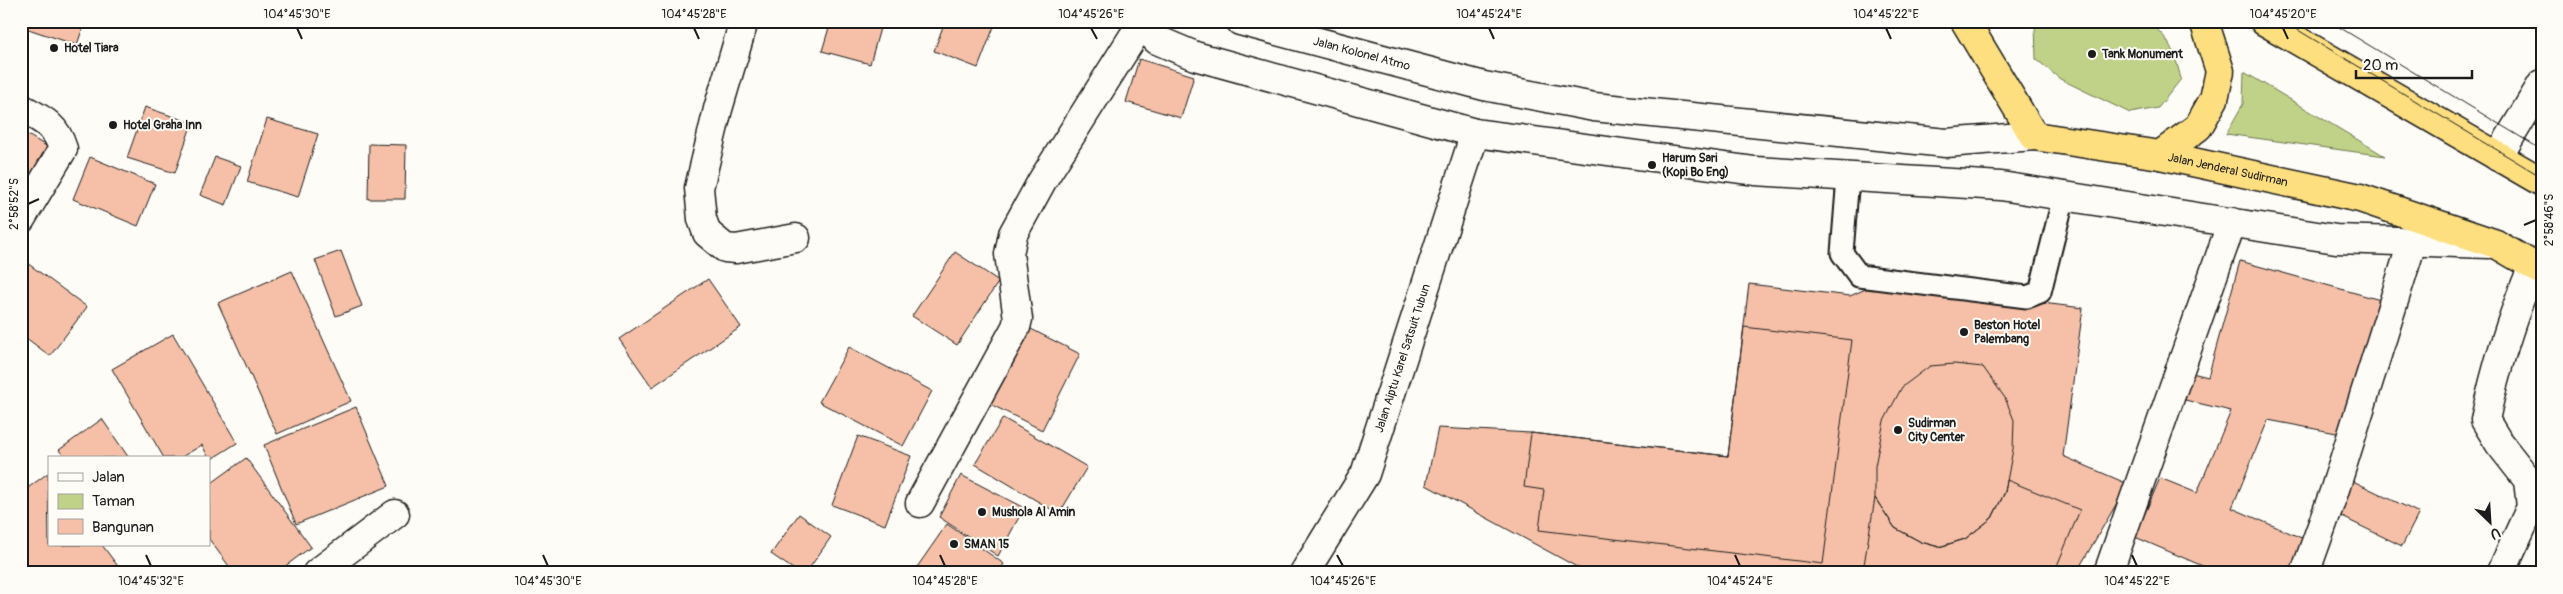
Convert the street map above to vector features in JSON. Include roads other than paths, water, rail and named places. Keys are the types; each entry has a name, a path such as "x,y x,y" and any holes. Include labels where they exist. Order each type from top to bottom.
{"highway":[{"path":"1965,21 2034,136"},
{"path":"2160,155 2198,127 2214,99 2220,71 2204,21"},
{"path":"2264,21 2542,182"},
{"name":"Jalan Jenderal Sudirman","path":"2034,136 2160,155 2360,198 2496,244 2538,269"}],"street":[{"path":"744,21 718,109 699,188 702,219 707,233 725,248 736,248 796,238"},
{"name":"Jalan Kolonel Atmo","path":"1240,21 1484,86 1594,107 1946,143 2034,136"},
{"path":"920,503 1016,326 1018,318 1009,254 1013,234 1042,181 1141,22 1157,40 1195,56 1475,133 1755,171 2000,186 2336,239 2412,243 2496,244"},
{"path":"2498,157 2542,84"},
{"path":"21,108 48,122 59,135 63,149 21,219"},
{"name":"Jalan Aiptu Karel Satsuit Tubun","path":"1304,573 1365,474 1475,133"},
{"path":"2108,573 2232,222"},
{"path":"2306,573 2334,492 2412,243"},
{"path":"2501,573 2531,507 2528,480 2485,420 2496,369 2517,304 2538,269"},
{"path":"317,573 395,514"}],"lane":[{"path":"1848,177 1842,253 1859,276 2027,298 2040,292 2064,196"}],"tram line":[{"path":"2283,21 2542,177"},
{"path":"2329,21 2542,150"}],"place":[{"name":"Hotel Tiara","path":"54,48"},
{"name":"Tank Monument","path":"2092,54"},
{"name":"Hotel Graha Inn","path":"113,125"},
{"name":"Harum Sari (Kopi Bo Eng)","path":"1652,165"},
{"name":"Beston Hotel Palembang","path":"1964,332"},
{"name":"Sudirman City Center","path":"1898,430"},
{"name":"Mushola Al Amin","path":"982,512"},
{"name":"SMAN 15","path":"954,544"}]}
